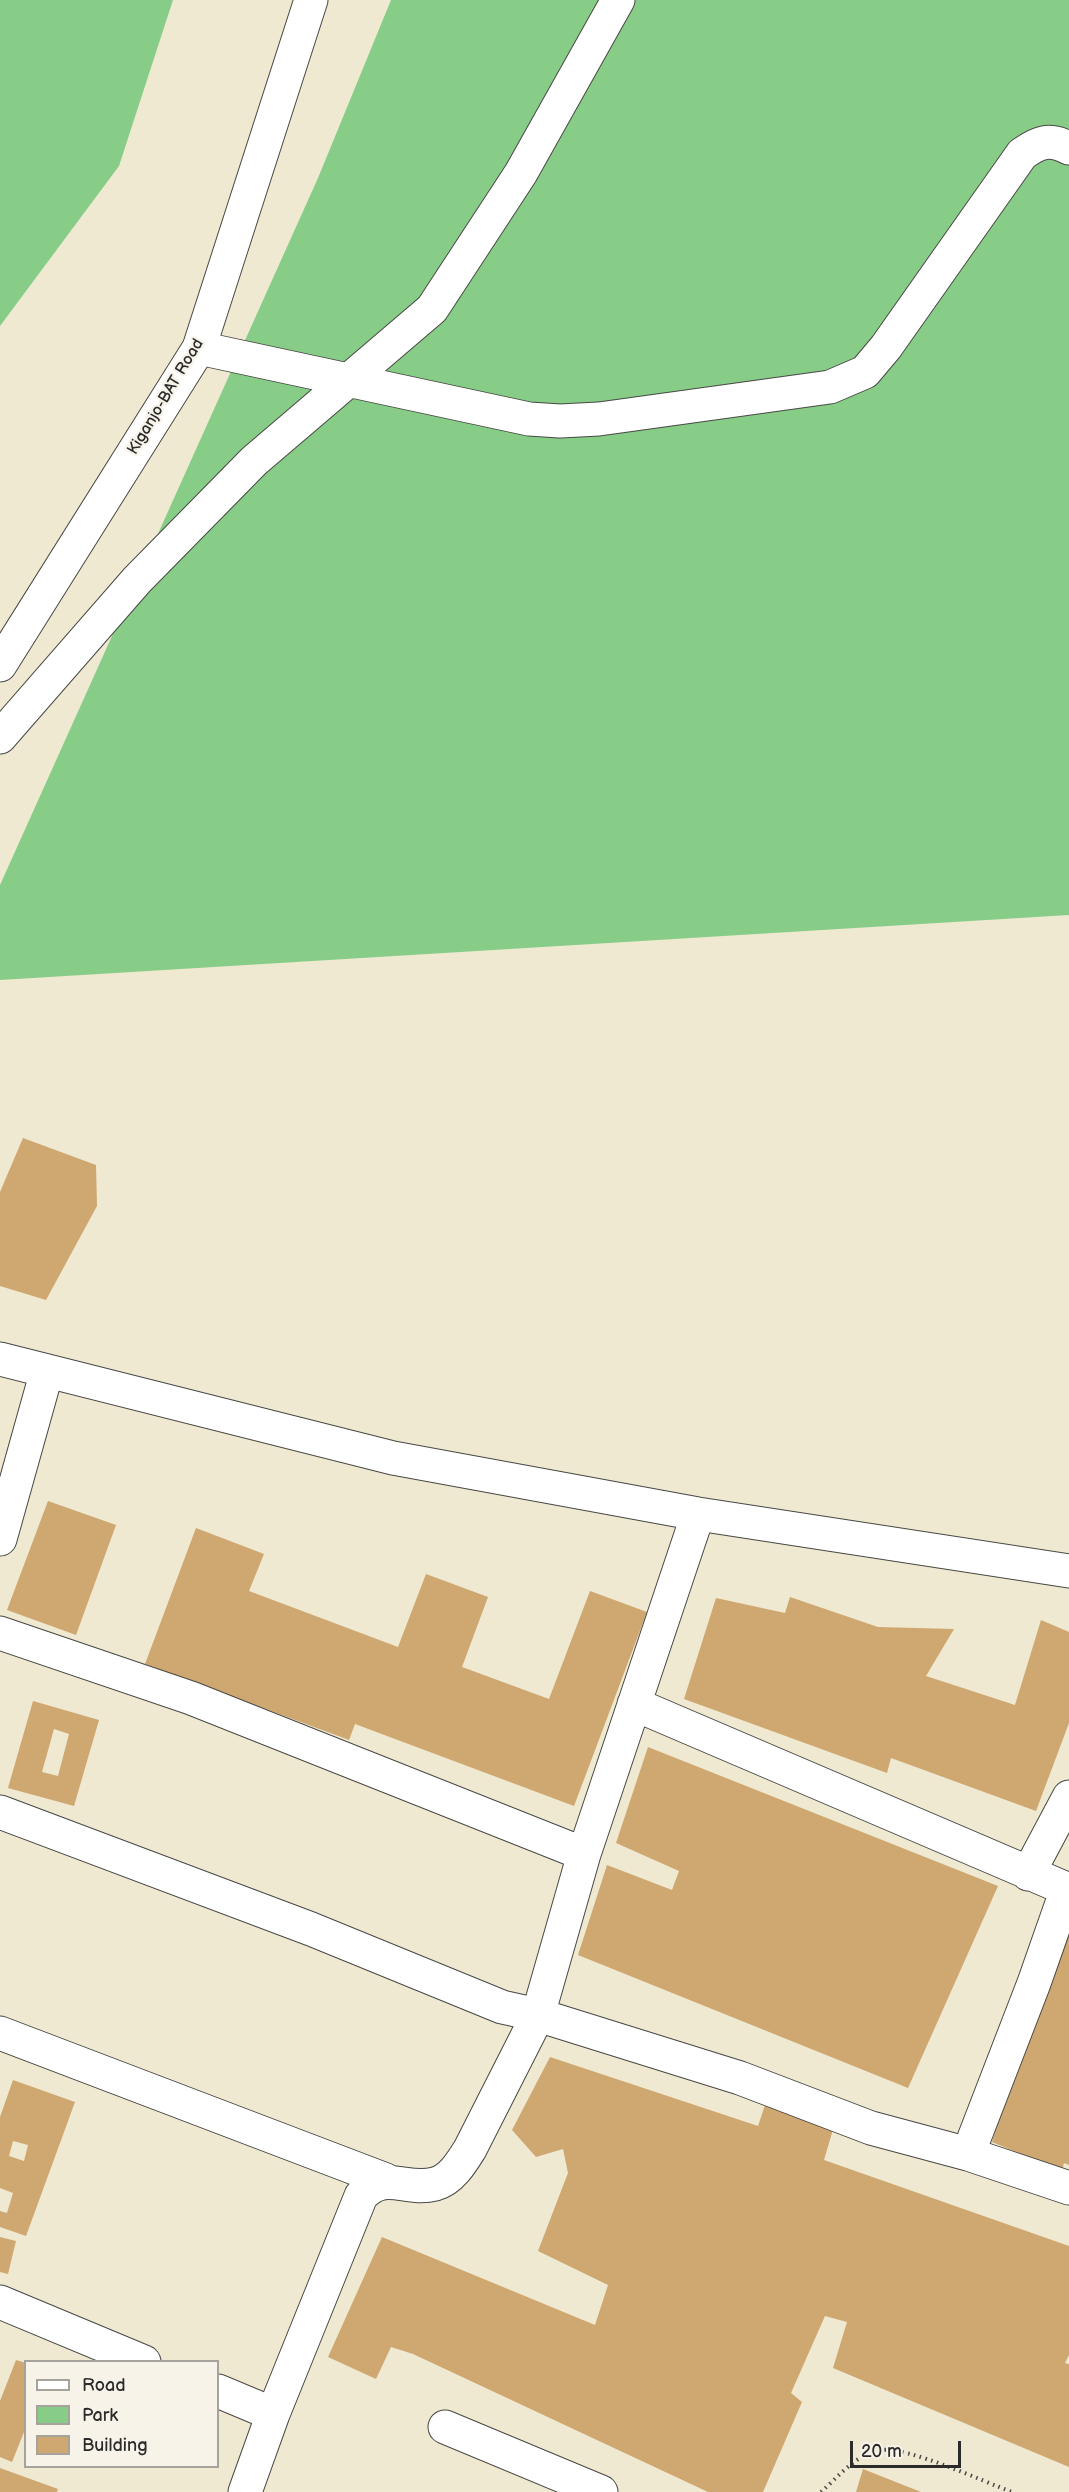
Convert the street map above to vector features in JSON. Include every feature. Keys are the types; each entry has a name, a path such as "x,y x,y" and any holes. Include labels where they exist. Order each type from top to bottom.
{"street":[{"name":"Kiganjo-BAT Road","path":"0,665 199,348 310,0"},
{"path":"0,737 40,688 137,580 254,461 432,309 521,173 618,0"},
{"path":"199,348 529,419 560,421 598,419 830,387 865,372 886,347 1022,154 1038,142 1061,144 1069,148"},
{"path":"0,1359 393,1458 698,1514 1069,1571"},
{"path":"0,1539 47,1371"},
{"path":"0,2033 386,2180 406,2185 436,2184 458,2168 470,2149 538,2014 584,1854 698,1514"},
{"path":"0,1633 191,1698 584,1854"},
{"path":"634,1704 1068,1890 968,2154"},
{"path":"1029,1874 1069,1797"},
{"path":"0,1812 311,1929 502,2007 538,2014 740,2078 872,2128 968,2154 1069,2188"},
{"path":"245,2492 273,2414 361,2196 369,2187 386,2180"},
{"path":"0,2302 142,2360"},
{"path":"219,2391 273,2414"},
{"path":"445,2427 601,2492"}],"path":[{"path":"821,2492 856,2460 880,2450 908,2453 1012,2492"}],"green space":[{"path":"0,0 173,0 119,166 0,326"},
{"path":"391,0 1069,0 1069,915 0,980 0,885 318,178"}],"building":[{"path":"23,1138 96,1165 97,1206 46,1300 0,1286 0,1192"},
{"path":"48,1501 116,1525 76,1635 7,1610"},
{"path":"196,1528 264,1554 249,1591 398,1647 426,1574 488,1597 462,1667 549,1699 590,1591 647,1612 574,1806 355,1724 349,1740 145,1664"},
{"path":"790,1597 878,1627 954,1629 926,1676 1015,1705 1041,1620 1069,1632 1069,1723 1036,1811 891,1758 887,1773 684,1699 716,1598 785,1613"},
{"path":"33,1701 99,1720 74,1806 8,1788","holes":["54,1729 69,1734 58,1776 42,1772"]},
{"path":"648,1747 998,1886 908,2088 578,1955 607,1865 672,1890 679,1871 616,1843"},
{"path":"1056,1926 1069,1932 1069,2165 1064,2163 1062,2171 992,2142"},
{"path":"550,2057 758,2126 767,2099 834,2126 824,2160 1069,2246 1069,2355 1065,2363 1069,2364 1069,2467 833,2368 847,2322 825,2316 791,2393 802,2402 763,2492 708,2492 413,2354 391,2347 376,2379 328,2357 382,2237 595,2325 608,2285 538,2251 568,2173 563,2149 536,2157 512,2130"},
{"path":"13,2080 75,2102 26,2236 0,2227 0,2211 7,2213 13,2193 0,2188 0,2117","holes":["13,2141 28,2145 24,2161 9,2156"]},
{"path":"0,2237 16,2241 8,2274 0,2272"},
{"path":"16,2360 24,2362 24,2432 12,2462 0,2457 0,2401"},
{"path":"0,2468 58,2489 57,2492 0,2492"},
{"path":"863,2469 921,2492 856,2492"}]}
